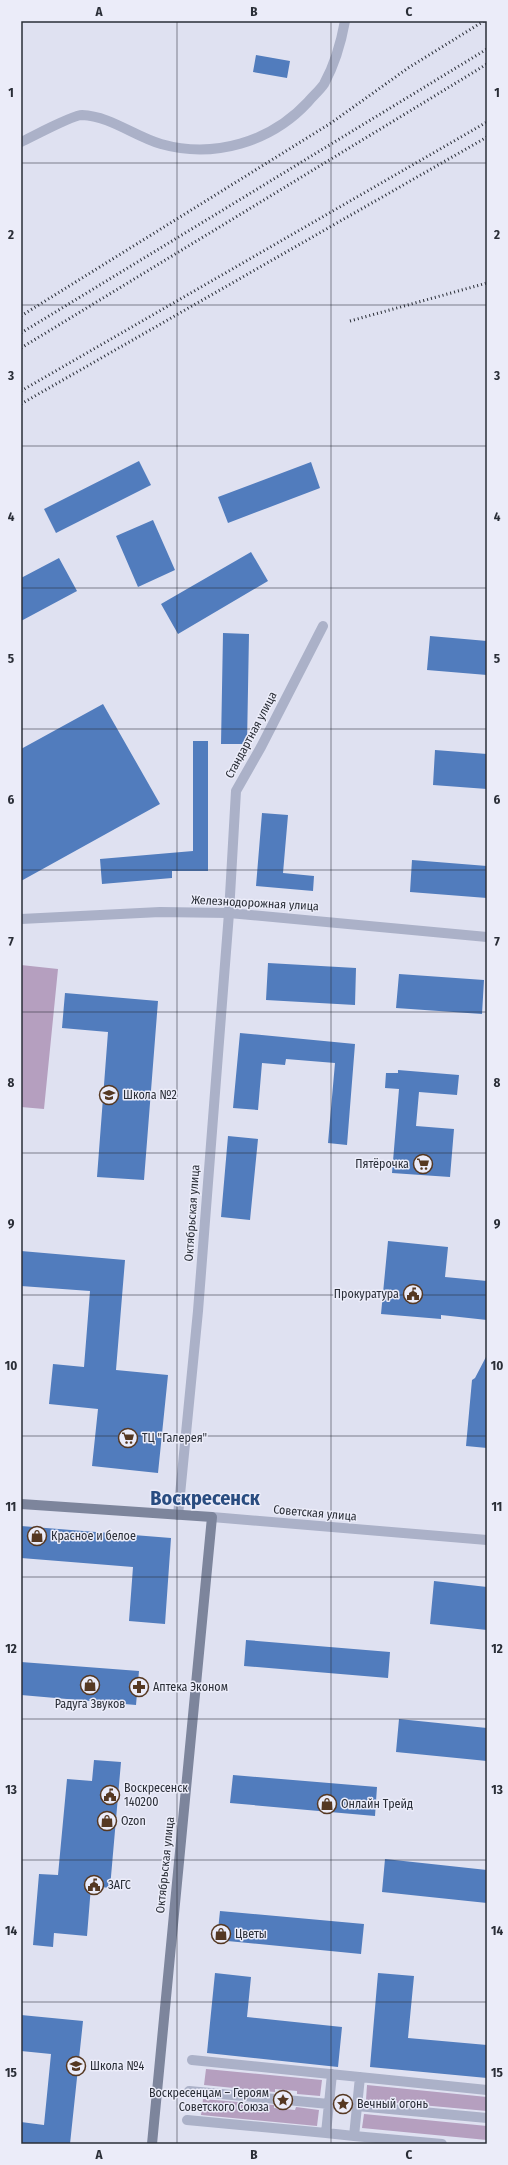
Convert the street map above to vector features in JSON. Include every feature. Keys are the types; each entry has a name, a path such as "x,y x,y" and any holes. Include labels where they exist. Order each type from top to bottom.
{"main road":[{"name":"Советская улица","path":"21,1504 212,1517"},
{"name":"Октябрьская улица","path":"152,2144 212,1517"}],"street":[{"path":"21,142 80,115 98,117 161,144 196,151 230,147 266,134 297,113 323,85 339,50 345,21"},
{"name":"Стандартная улица","path":"229,913 236,791 323,626"},
{"name":"Железнодорожная улица","path":"21,919 160,912 229,913 487,937"},
{"name":"Октябрьская улица","path":"178,1515 198,1303 229,913"},
{"name":"Советская улица","path":"212,1517 487,1540"},
{"path":"192,2060 487,2090"},
{"path":"326,2133 332,2074"},
{"path":"354,2136 360,2077"},
{"path":"189,2091 329,2104"},
{"path":"357,2106 487,2118"},
{"path":"187,2120 442,2144"}],"shaded area":[{"path":"21,965 58,969 44,1109 21,1107"},
{"path":"206,2069 322,2080 320,2096 297,2094 297,2091 275,2089 275,2092 204,2085"},
{"path":"367,2085 487,2097 487,2111 366,2100"},
{"path":"203,2099 274,2105 274,2108 295,2110 296,2107 319,2110 317,2126 201,2115"},
{"path":"364,2114 487,2126 487,2140 362,2128"}],"building":[{"path":"256,55 290,61 287,78 253,72"},
{"path":"139,461 151,485 56,533 44,509"},
{"path":"311,462 320,488 228,523 218,497"},
{"path":"153,520 175,570 138,587 116,536"},
{"path":"251,552 268,581 178,634 161,604"},
{"path":"59,558 77,591 21,621 21,578"},
{"path":"223,633 249,634 247,744 221,744"},
{"path":"430,636 487,641 487,675 427,670"},
{"path":"103,704 160,804 21,881 21,749"},
{"path":"193,741 208,741 208,871 172,871 172,878 102,884 100,859 193,851"},
{"path":"435,750 487,754 487,789 433,785"},
{"path":"262,813 288,815 283,873 314,876 313,891 256,886"},
{"path":"412,860 487,866 487,898 410,892"},
{"path":"268,963 356,968 355,1005 266,1000"},
{"path":"399,974 484,980 482,1014 396,1008"},
{"path":"65,993 158,1001 144,1180 97,1177 108,1032 62,1028"},
{"path":"240,1033 355,1044 347,1145 328,1143 335,1063 286,1059 285,1065 262,1063 258,1110 233,1108"},
{"path":"398,1070 459,1075 457,1095 419,1092 416,1126 454,1129 450,1177 392,1173 399,1089 385,1088 386,1073 398,1073"},
{"path":"228,1136 258,1139 250,1220 221,1217"},
{"name":"Прокуратура","path":"388,1241 448,1247 445,1277 487,1281 487,1320 441,1315 441,1319 381,1314"},
{"path":"21,1251 125,1260 116,1370 168,1375 158,1473 92,1466 98,1409 49,1404 53,1364 84,1367 90,1291 21,1286"},
{"path":"487,1355 487,1448 466,1446 472,1380 475,1378"},
{"path":"21,1526 171,1538 165,1624 129,1621 133,1567 21,1558"},
{"path":"434,1581 487,1587 487,1630 430,1624"},
{"path":"246,1640 390,1652 388,1678 244,1666"},
{"path":"21,1662 139,1671 136,1705 21,1695"},
{"path":"399,1719 487,1728 487,1761 396,1752"},
{"path":"94,1760 121,1762 110,1888 91,1886 87,1936 54,1933 53,1947 33,1945 39,1874 58,1875 67,1779 92,1781"},
{"path":"233,1775 377,1787 375,1816 230,1803"},
{"path":"385,1859 487,1870 487,1903 382,1892"},
{"path":"220,1911 364,1924 361,1954 217,1940"},
{"path":"215,1973 251,1977 247,2017 342,2027 338,2067 207,2053"},
{"path":"378,1973 414,1976 408,2038 487,2045 487,2078 370,2067"},
{"path":"21,2015 83,2021 70,2144 21,2144 21,2122 44,2125 51,2054 21,2051"}],"railway":[{"path":"21,316 331,123 408,68 484,21"},
{"path":"21,333 487,49"},
{"path":"21,348 487,64"},
{"path":"21,391 487,122"},
{"path":"21,404 487,137"},
{"path":"350,321 487,283"}],"place":[{"name":"Школа №2","path":"109,1095"},
{"name":"Пятёрочка","path":"423,1164"},
{"name":"Прокуратура","path":"413,1294"},
{"name":"ТЦ \"Галерея\"","path":"128,1438"},
{"name":"Красное и белое","path":"37,1536"},
{"name":"Радуга Звуков","path":"90,1685"},
{"name":"Аптека Эконом","path":"139,1687"},
{"name":"Воскресенск 140200","path":"110,1795"},
{"name":"Онлайн Трейд","path":"327,1804"},
{"name":"Ozon","path":"107,1821"},
{"name":"ЗАГС","path":"94,1885"},
{"name":"Цветы","path":"221,1934"},
{"name":"Школа №4","path":"76,2066"},
{"name":"Воскресенцам – Героям Советского Союза","path":"283,2100"},
{"name":"Вечный огонь","path":"343,2104"}],"district":[{"name":"Воскресенск","path":"205,1498"}]}
